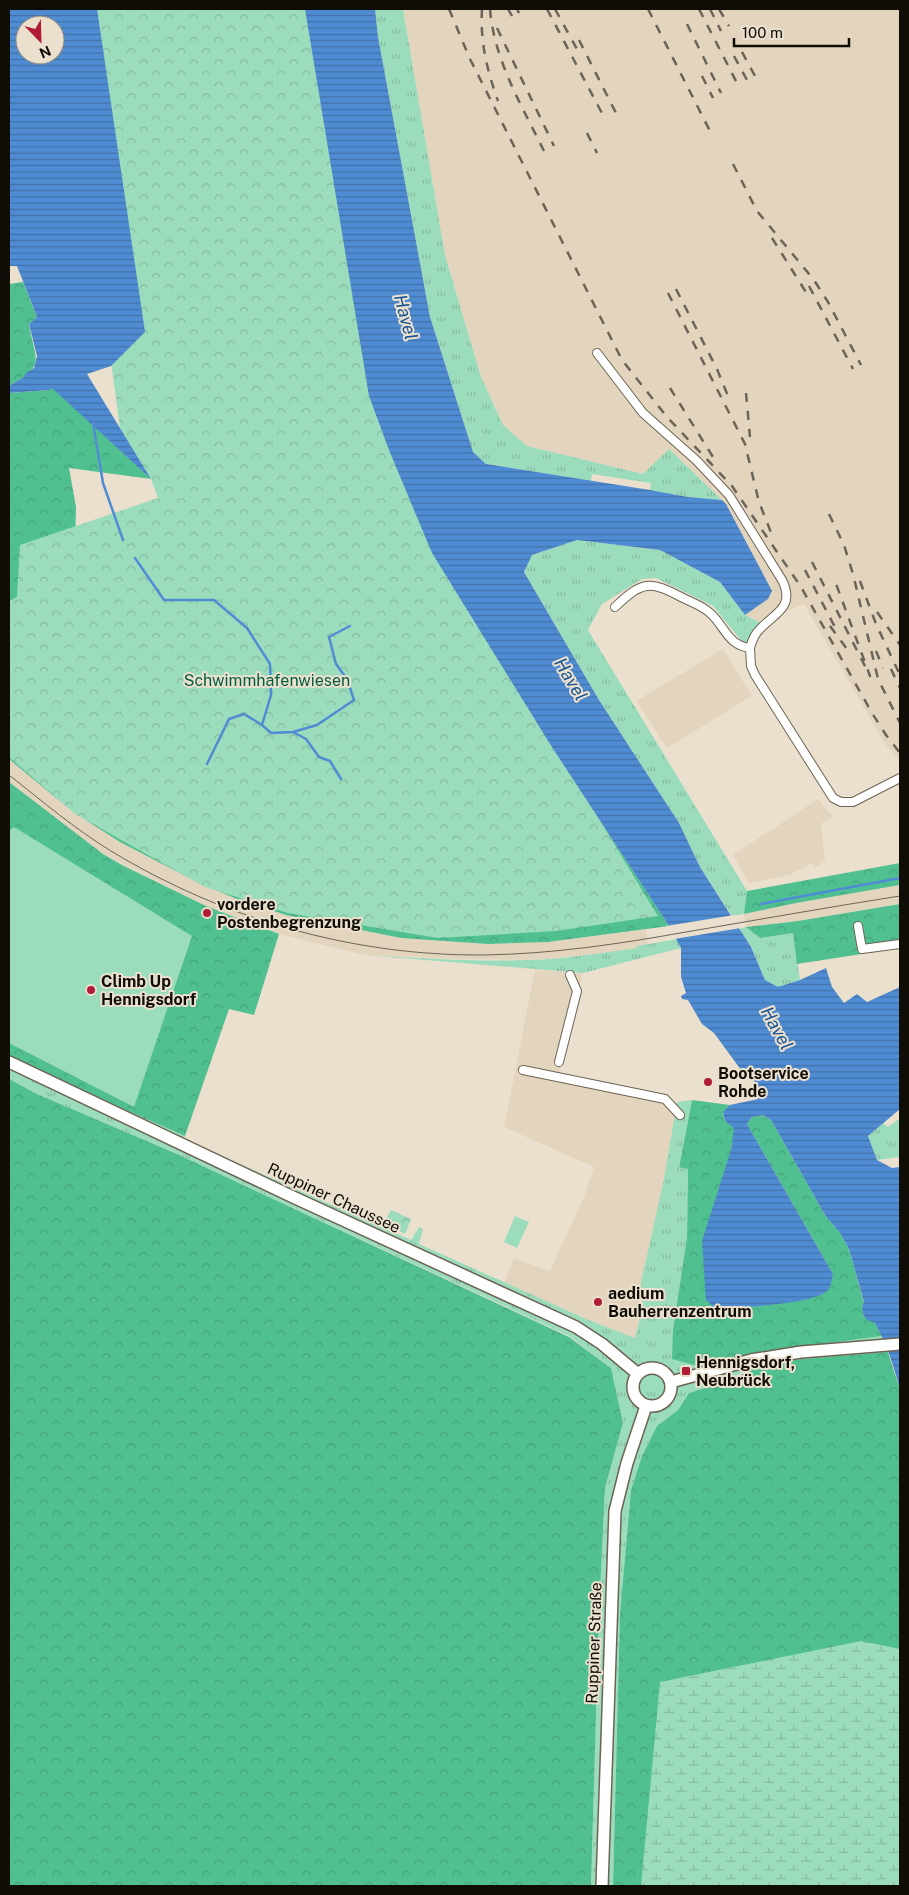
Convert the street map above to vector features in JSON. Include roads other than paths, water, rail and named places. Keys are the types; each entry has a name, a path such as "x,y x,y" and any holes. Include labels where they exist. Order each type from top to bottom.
{"main road":[{"name":"Ruppiner Chaussee","path":"9,1062 294,1198 576,1327 602,1344 638,1374"},
{"path":"671,1382 759,1359 800,1352 900,1344"},
{"path":"647,1369 658,1369 666,1374 671,1382 670,1395 666,1401 653,1406 646,1406 640,1402 634,1392 633,1385 638,1374 647,1369"},
{"name":"Ruppiner Straße","path":"602,1886 615,1511 627,1463 646,1406"}],"street":[{"path":"597,353 643,413 696,460 729,494 782,580 786,594 783,609 761,628 754,637 750,648 751,666 754,675 833,798 841,802 852,802 900,778"},
{"path":"615,607 645,585 664,587 710,612 735,644 750,648"},
{"path":"858,926 862,949 900,944"},
{"path":"559,1062 577,992 570,975"},
{"path":"523,1070 665,1099 680,1115"}],"water":[{"path":"9,9 97,9 145,332 111,366 87,374 151,479 52,388 49,390 9,393 9,386 34,368 37,356 29,324 37,317 17,266 9,266"},
{"name":"Havel","path":"305,9 375,9 378,37 430,317 473,452 486,464 688,497 722,500 726,504 772,591 768,599 745,615 720,582 660,550 577,540 532,555 524,572 599,700 679,823 700,867 751,947 765,980 778,987 800,980 826,968 832,987 844,1003 857,994 867,1002 900,987 900,1109 868,1136 877,1160 892,1168 900,1167 900,1390 883,1338 874,1322 868,1320 863,1315 864,1302 849,1249 840,1233 825,1215 771,1120 763,1115 752,1117 747,1124 833,1274 830,1286 822,1294 810,1299 794,1302 716,1309 706,1300 702,1241 731,1150 734,1128 725,1121 723,1112 730,1105 758,1099 757,1083 744,1074 714,1033 702,1024 688,1000 682,999 681,996 686,993 681,977 681,948 669,926 550,744 432,553 389,450 369,396"}],"waterway":[{"path":"93,423 103,483 123,540"},
{"path":"135,558 164,600 214,600 247,628 270,664 271,695 262,725 271,733 293,732 317,725 354,700 347,679 336,664 329,637 350,626"},
{"path":"207,764 229,719 244,714 262,725"},
{"path":"293,732 306,739 319,757 330,761 341,779"},
{"path":"761,904 900,878"}],"tram line":[{"path":"9,775 85,834 111,851 154,875 198,896 290,929 386,949 435,954 484,955 585,948 900,896"}],"railway":[{"path":"449,9 470,59 622,360 667,417 732,486 801,587 872,713 900,753"},
{"path":"482,9 482,33 485,56 498,101"},
{"path":"490,9 497,46 503,64 518,100 544,151"},
{"path":"508,9 512,16"},
{"path":"517,9 519,13"},
{"path":"547,9 605,119"},
{"path":"555,9 578,51"},
{"path":"648,9 712,135"},
{"path":"699,9 738,85"},
{"path":"710,9 721,31"},
{"path":"719,9 729,26"},
{"path":"687,24 721,93"},
{"path":"497,28 554,146"},
{"path":"579,40 616,113"},
{"path":"742,52 755,76"},
{"path":"734,56 747,80"},
{"path":"702,76 713,98"},
{"path":"587,133 597,153"},
{"path":"733,164 757,211 814,280 828,302 861,365"},
{"path":"772,238 809,297"},
{"path":"809,286 853,369"},
{"path":"676,289 717,369 730,401"},
{"path":"668,293 745,444 759,502 772,535"},
{"path":"670,388 713,457"},
{"path":"746,393 750,437"},
{"path":"829,514 844,545 853,574 878,679 900,723"},
{"path":"812,562 870,676 835,581"},
{"path":"805,570 837,631"},
{"path":"860,581 876,624 900,675"},
{"path":"877,612 900,645"},
{"path":"830,626 847,649"},
{"path":"876,651 883,668"},
{"path":"891,669 900,688"}],"place":[{"name":"vordere Postenbegrenzung","path":"207,913"},
{"name":"Climb Up Hennigsdorf","path":"91,990"},
{"name":"Bootservice Rohde","path":"708,1082"},
{"name":"aedium Bauherrenzentrum","path":"598,1302"},
{"name":"Hennigsdorf, Neubrück","path":"686,1371"}],"park label":[{"name":"Schwimmhafenwiesen","path":"267,680"}]}
